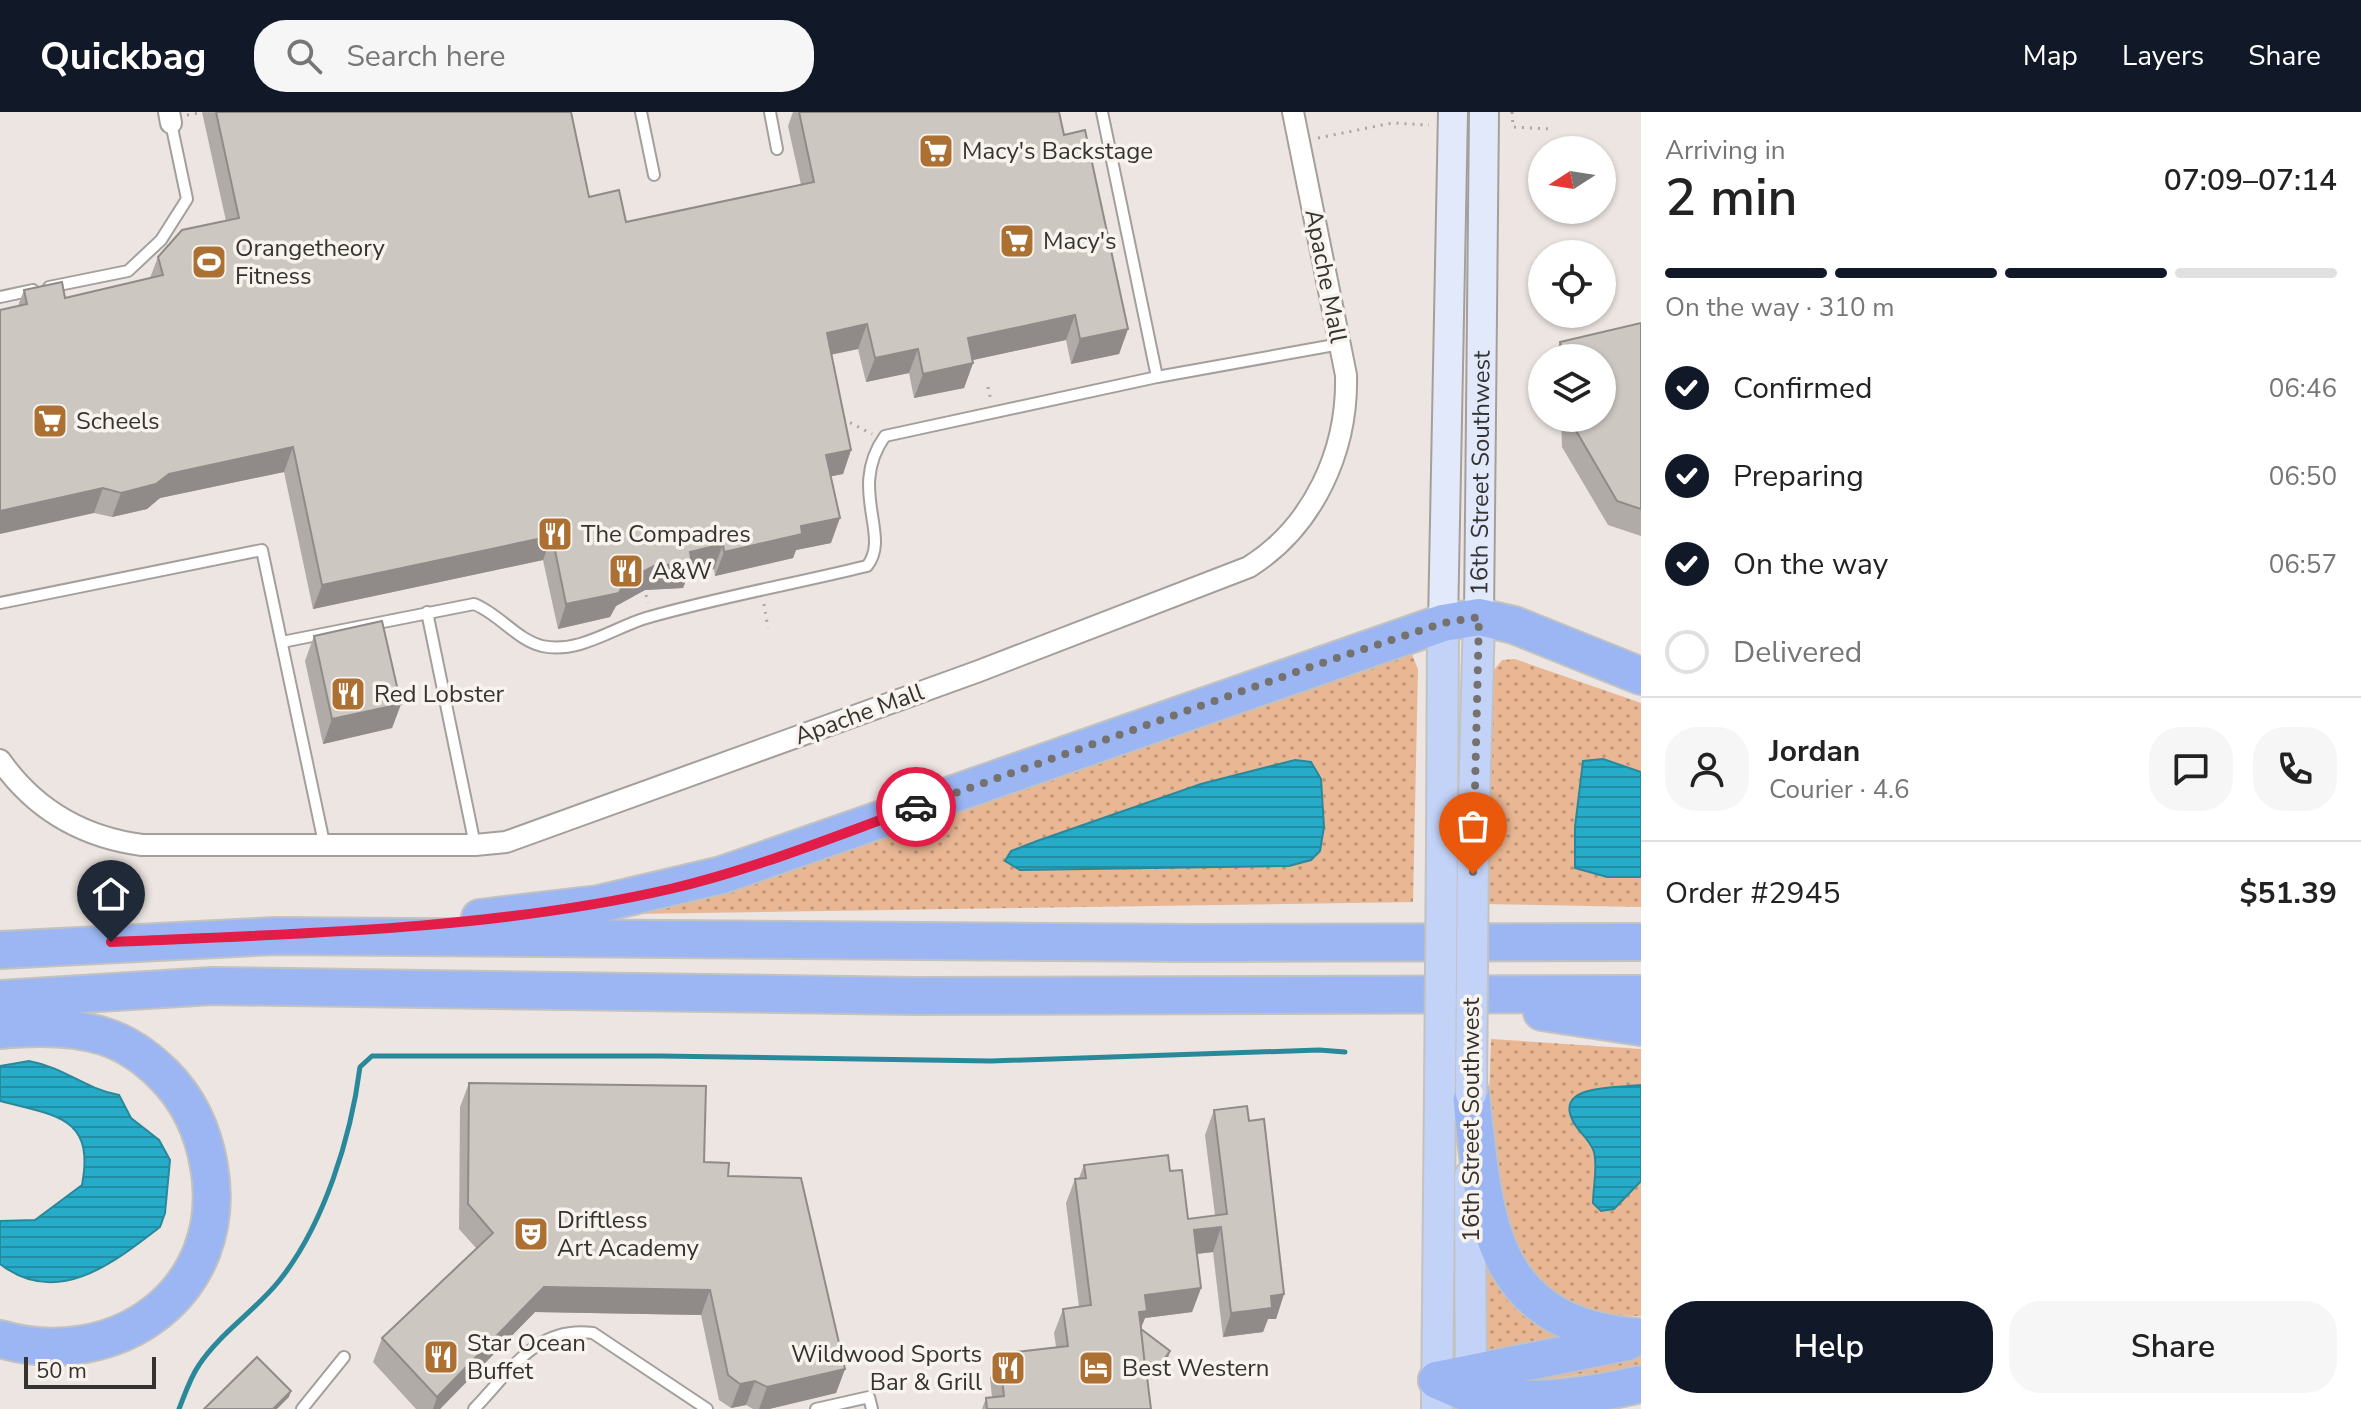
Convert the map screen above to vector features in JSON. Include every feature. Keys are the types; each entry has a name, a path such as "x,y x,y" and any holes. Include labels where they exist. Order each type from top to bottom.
{"highway":[{"path":"0,950 275,936 599,904 672,889 735,870 1443,623 1479,617 1536,632 1641,676"},
{"path":"275,936 1197,943 1641,942"},
{"path":"0,999 212,986 915,996 1641,994"},
{"path":"1398,993 1641,1027"},
{"path":"0,1030 61,1029 103,1036 129,1047 153,1065 172,1084 196,1121 204,1142 212,1193 211,1217 192,1272 176,1295 138,1327 93,1344 64,1347 30,1347 0,1339"},
{"path":"1456,1092 1494,1241 1509,1273 1536,1301 1576,1323 1615,1335 1641,1338"},
{"path":"1437,1395 1471,1391 1641,1338"},
{"path":"1471,1391 1541,1403 1641,1384"}],"main road":[{"name":"16th Street Southwest","path":"1437,1395 1473,842 1479,617 1484,112"},
{"name":"16th Street Southwest","path":"1443,118 1442,846 1471,1391"}],"street":[{"name":"Apache Mall","path":"0,760 28,795 50,812 88,833 118,842 142,845 475,845 528,836 1143,610 1249,567 1287,538 1327,474 1337,450 1346,397 1340,344 1293,112"}],"lane":[{"path":"641,112 654,175"},
{"path":"770,112 777,149"},
{"path":"1102,112 1157,377"},
{"path":"0,297 128,271 161,240 187,199 170,118"},
{"path":"282,642 474,604 489,610 528,640 541,646 557,646 604,638 644,618 867,566 875,557 877,541 868,502 868,476 872,454 882,440 1157,377 1340,344"},
{"path":"0,603 262,550 324,843"},
{"path":"427,612 475,845"},
{"path":"474,1409 543,1339 559,1332 576,1331 593,1333 707,1409"},
{"path":"302,1409 344,1357"},
{"path":"816,1409 869,1397 872,1409"}],"path":[{"path":"1512,112 1513,127 1551,129"},
{"path":"1299,142 1392,123 1443,118"},
{"path":"842,418 882,440"}],"shaded area":[{"path":"1411,652 1418,669 1413,902 631,914"},
{"path":"1515,659 1641,703 1641,907 1483,904 1491,686 1494,670 1502,660"},
{"path":"1491,1039 1641,1049 1641,1316 1596,1315 1556,1296 1530,1274 1502,1227 1489,1099"},
{"path":"1485,1260 1574,1338 1485,1358"},
{"path":"1641,1356 1641,1368 1528,1381"}],"water":[{"path":"1603,759 1641,772 1641,877 1607,877 1575,868 1575,827 1583,761"},
{"path":"1295,760 1311,762 1321,779 1324,827 1320,851 1311,860 1289,866 1020,870 1005,861 1011,851 1037,841 1201,784"},
{"path":"29,1061 119,1095 131,1118 159,1140 170,1160 165,1213 160,1227 103,1267 63,1281 42,1282 21,1277 0,1264 0,1221 35,1220 82,1185 85,1162 83,1145 77,1132 54,1116 0,1101 0,1066"},
{"path":"1641,1085 1641,1181 1614,1209 1601,1211 1593,1203 1594,1152 1575,1125 1569,1109 1572,1100 1592,1090"}],"building":[{"path":"216,112 571,112 589,197 619,190 626,222 814,182 799,112 1059,112 1064,135 1085,130 1128,329 1080,339 1075,315 968,338 973,363 923,374 918,349 875,358 867,324 827,333 851,450 826,455 840,518 801,526 802,534 724,552 723,544 690,552 692,563 654,566 625,581 619,593 566,604 552,536 322,585 293,447 169,474 156,484 121,493 103,488 0,511 0,310 27,304 24,290 62,282 65,298 163,275 158,257 182,230 239,218"},
{"path":"1641,323 1641,509 1617,501 1577,432 1616,432 1616,344 1560,342"},
{"path":"382,621 401,704 332,719 314,636"},
{"path":"469,1083 706,1086 704,1162 729,1163 728,1176 801,1178 845,1369 767,1387 755,1381 740,1384 728,1375 710,1290 544,1287 437,1397 382,1338 493,1233 468,1204"},
{"path":"1247,1106 1249,1121 1264,1119 1284,1294 1271,1296 1272,1308 1231,1313 1221,1227 1194,1230 1201,1288 1145,1295 1147,1311 1139,1312 1151,1409 987,1409 986,1398 1004,1396 999,1354 1068,1346 1063,1309 1091,1305 1075,1179 1086,1178 1084,1165 1168,1155 1170,1171 1182,1170 1188,1219 1227,1214 1214,1110"},
{"path":"1141,1329 1170,1351 1154,1373 1145,1366"},
{"path":"257,1357 291,1391 273,1409 204,1409"}],"waterway":[{"path":"179,1409 193,1375 207,1353 279,1281 309,1234 342,1151 360,1067 372,1056 991,1061 1319,1050 1345,1052"}],"way so far":[{"path":"916,807 1313,666 1443,623 1479,617 1473,874"}],"place":[{"name":"Macy's Backstage","path":"936,151"},
{"name":"Macy's","path":"1017,241"},
{"name":"Orangetheory Fitness","path":"209,262"},
{"name":"Scheels","path":"50,421"},
{"name":"The Compadres","path":"555,534"},
{"name":"A&W","path":"626,571"},
{"name":"Red Lobster","path":"348,694"},
{"name":"Driftless Art Academy","path":"531,1234"},
{"name":"Star Ocean Buffet","path":"441,1357"},
{"name":"Wildwood Sports Bar & Grill","path":"1008,1368"},
{"name":"Best Western","path":"1096,1368"}],"route":[{"path":"111,942 275,936 599,904 722,875 916,807"}]}
